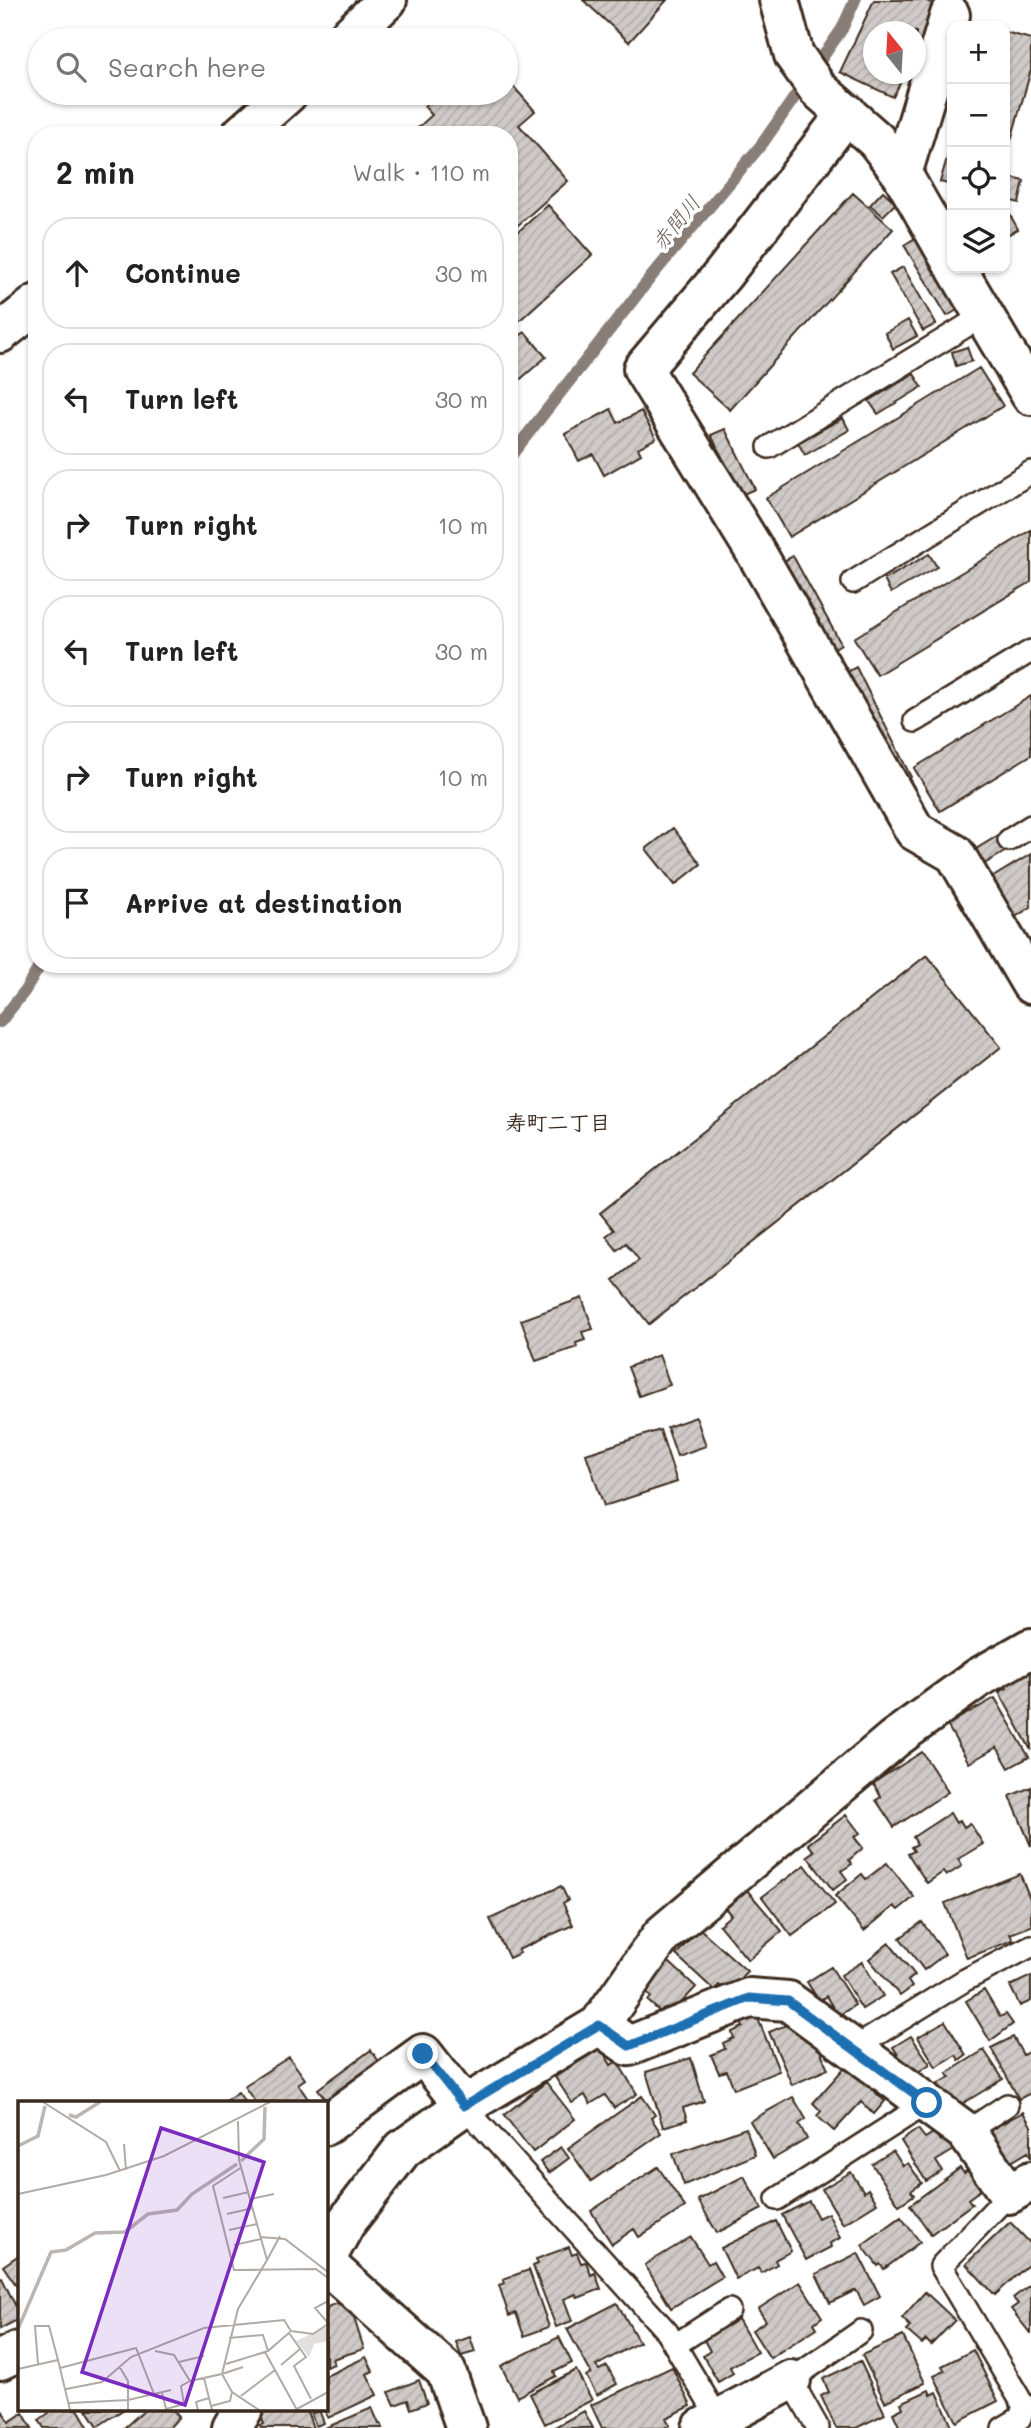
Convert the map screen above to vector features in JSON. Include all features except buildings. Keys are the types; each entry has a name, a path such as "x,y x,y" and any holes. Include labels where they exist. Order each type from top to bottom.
{"street":[{"path":"358,28 387,0"},
{"path":"779,0 794,55 818,89 876,140 902,174 947,253"},
{"path":"902,174 950,15"},
{"path":"251,126 275,105"},
{"path":"847,113 724,273 643,369 758,556 915,831 955,854 1031,984"},
{"path":"959,273 1027,378"},
{"path":"0,333 28,311"},
{"path":"327,2259 345,2224 403,2149 464,2106 599,2025 663,1935 894,1739 978,1678 1031,1647"},
{"path":"599,2025 629,2046 749,1998 788,2001 966,2132 1020,2188"},
{"path":"327,2124 423,2054 464,2106"},
{"path":"327,2262 446,2371 466,2428"},
{"path":"0,2360 18,2351"},
{"path":"710,2423 791,2381"},
{"path":"232,2428 242,2410"}],"lane":[{"path":"769,447 984,315"},
{"path":"853,582 1031,472"},
{"path":"915,721 1031,650"},
{"path":"1009,840 1031,826"},
{"path":"853,2049 965,1980 1031,1946"},
{"path":"777,2199 927,2103"},
{"path":"966,2132 1007,2105"},
{"path":"464,2106 667,2332 710,2423"},
{"path":"1003,2428 1020,2418 1024,2406 941,2266 1020,2188"},
{"path":"675,2345 729,2310"},
{"path":"818,2428 791,2381 861,2331"}],"waterway":[{"name":"赤間川","path":"518,447 651,277 762,144 842,29 855,0"},
{"name":"赤間川","path":"0,1022 36,973"}],"district":[{"name":"寿町二丁目","path":"558,1121"}],"route":[{"path":"423,2054 464,2106 599,2025 629,2046 749,1998 788,2001 927,2103"}]}
